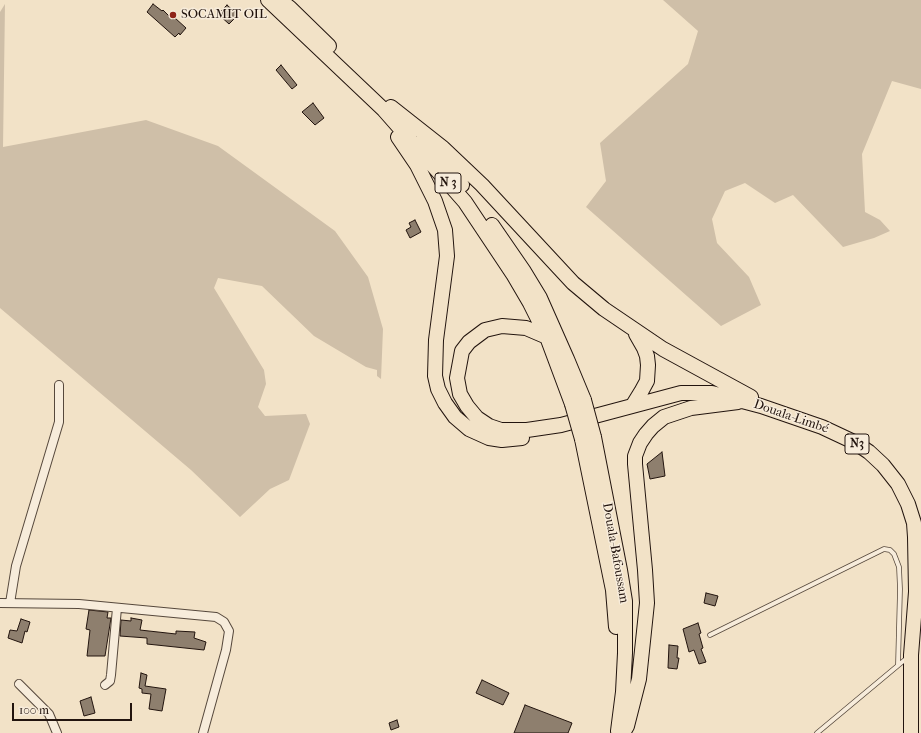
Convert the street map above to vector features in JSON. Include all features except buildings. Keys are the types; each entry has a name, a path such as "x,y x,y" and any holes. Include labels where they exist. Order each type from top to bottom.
{"highway":[{"name":"N 3","path":"268,0 425,142 472,196 523,270 540,298 567,359 578,402"},
{"name":"N 3","path":"280,0 290,8 388,109 465,202 513,274 547,337 578,402"},
{"path":"388,109 443,148 482,185 573,283 604,309 663,349 776,410"},
{"path":"388,109 389,123 417,165 435,201 445,230 447,256 436,340 435,376 445,403 455,416 469,429 489,438 513,440 534,437 561,425"},
{"path":"547,337 526,328 515,326 492,328 476,335 462,351 457,378 460,394 467,406 477,418 489,426 517,431 561,425"},
{"path":"633,329 644,348 648,365 646,381 633,405"},
{"name":"Douala-Limbé","path":"561,425 681,393 712,393 776,410 822,426 854,442 869,452 883,465 898,484 908,504 914,523 916,652 911,733"},
{"name":"Douala-Bafoussam","path":"578,402 620,570 625,601 623,692 618,733"},
{"path":"623,733 627,726 639,679 647,603 634,464 635,456 640,443 653,426 664,417 691,408 747,402"},
{"name":"Douala-Bafoussam","path":"588,438 615,610 616,638 614,689 609,733"}],"street":[{"path":"10,603 16,566 59,422 59,385"},
{"path":"0,602 62,603 216,617 224,622 228,631 226,650 203,733"},
{"path":"105,685 110,681 111,675 117,608"},
{"path":"19,684 49,714 57,733"}],"lane":[{"path":"710,635 884,549 890,550 894,554 899,567 900,589 898,665"},
{"path":"817,733 898,665 916,652"}],"shaded area":[{"path":"663,0 921,0 921,89 892,81 862,154 865,212 880,220 890,231 874,238 843,247 793,195 775,203 745,183 725,191 712,219 717,243 749,277 761,305 721,326 586,207 606,181 600,143 688,64 698,31"},
{"path":"5,4 3,147 146,120 218,146 335,231 368,277 383,329 381,379 377,376 377,370 366,367 314,336 262,286 218,278 214,288 264,370 266,384 258,407 265,416 306,414 310,424 289,480 270,489 240,517 191,470 0,308 0,12"}],"place":[{"name":"SOCAMIT OIL","path":"173,15"}]}
